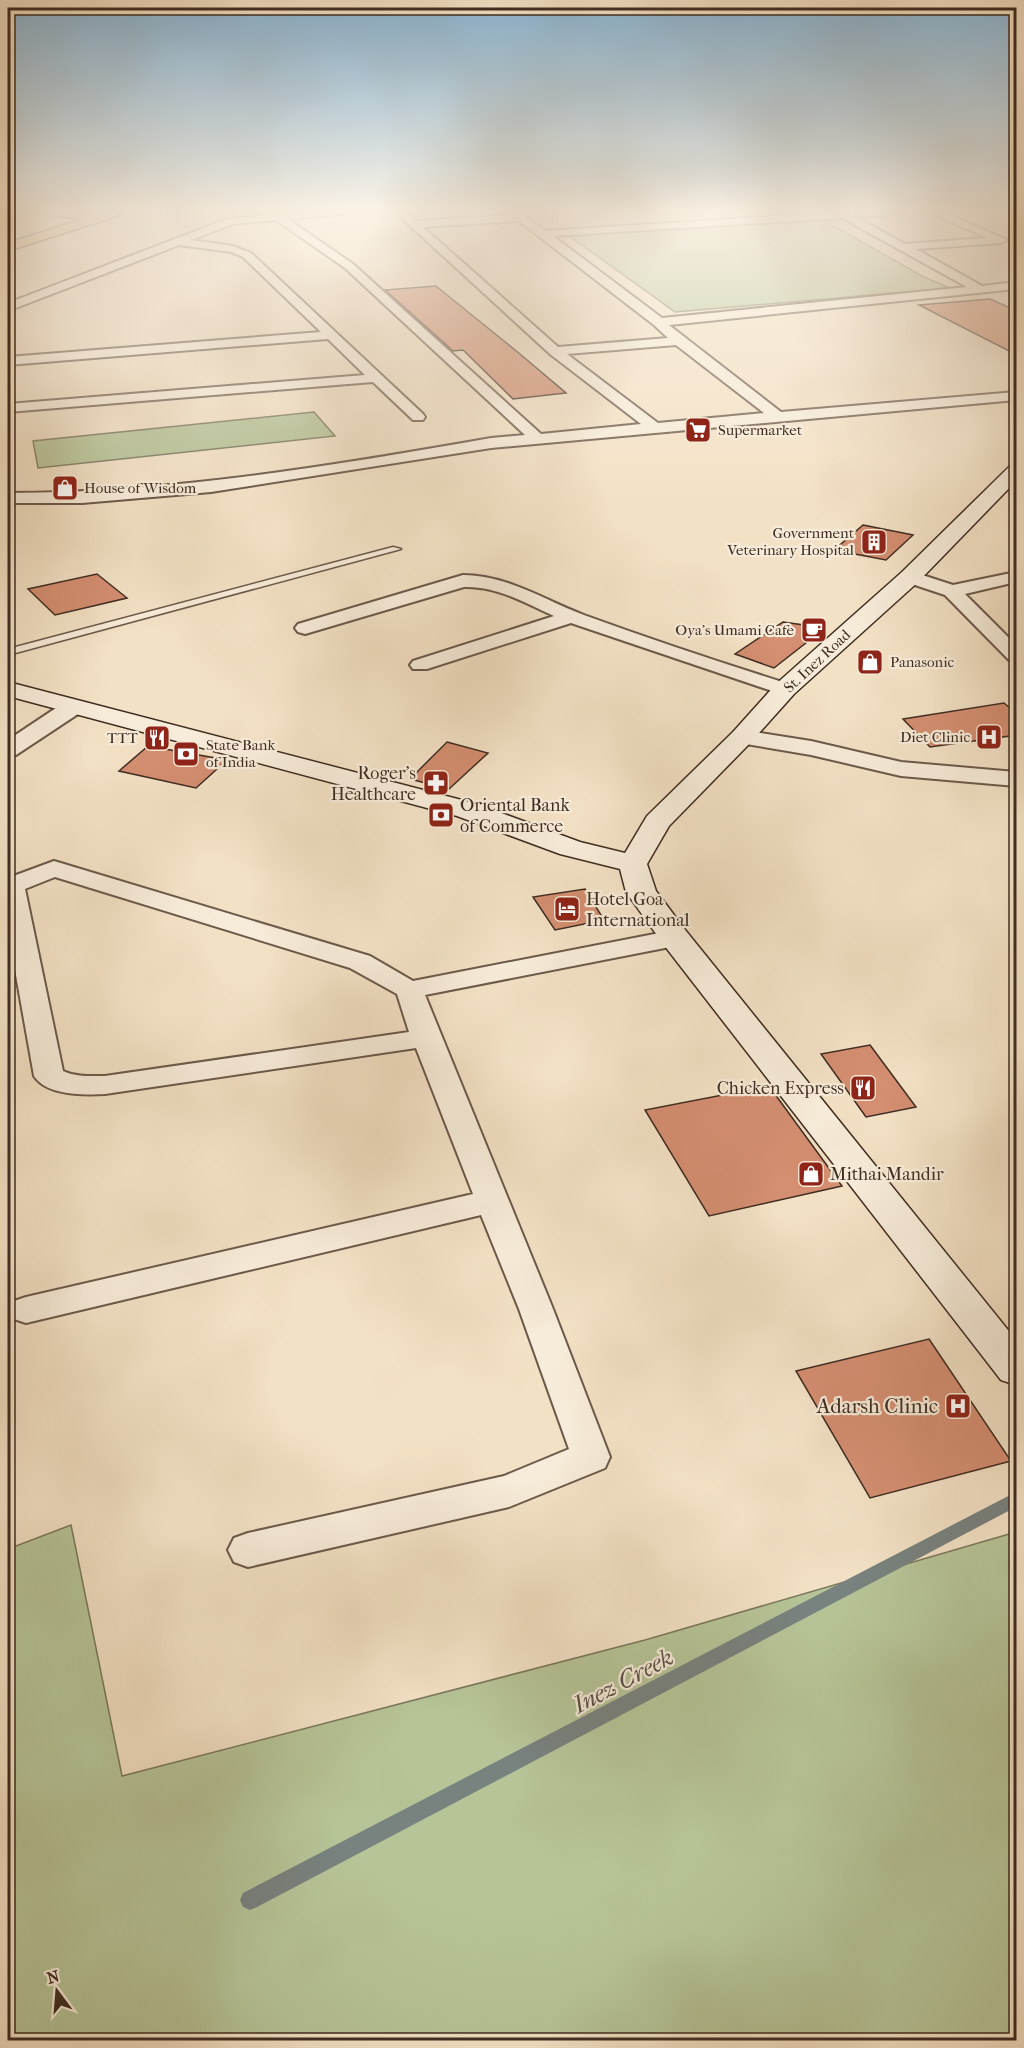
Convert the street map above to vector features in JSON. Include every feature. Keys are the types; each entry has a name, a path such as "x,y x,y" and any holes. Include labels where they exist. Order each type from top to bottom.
{"main road":[{"name":"St. Inez Road","path":"633,864 657,822 742,737 785,689 910,577 1017,471"},
{"path":"8,689 467,810 570,848 633,864 641,892 675,938 1017,1369"}],"street":[{"path":"302,307 418,417"},
{"path":"393,307 538,439"},
{"path":"506,307 555,351 655,428"},
{"path":"638,307 679,341 777,416"},
{"path":"659,322 814,307"},
{"path":"8,361 333,335"},
{"path":"555,351 679,341"},
{"path":"8,408 377,378"},
{"path":"8,498 82,498 211,487 491,443 1017,396"},
{"path":"910,577 952,591 1017,656"},
{"path":"952,591 1017,577"},
{"path":"305,628 474,580 484,580 572,617 680,656 785,689"},
{"path":"420,665 572,617"},
{"path":"8,750 73,707"},
{"path":"742,737 811,748 901,769 1017,779"},
{"path":"248,1550 509,1491 591,1457 409,990 360,962 54,869 12,885 49,1076 64,1084 78,1087 105,1085 426,1038"},
{"path":"409,990 675,938"},
{"path":"17,1312 493,1201"}],"lane":[{"path":"8,652 396,549"}],"green space":[{"path":"667,307 737,307 675,312"},
{"path":"314,412 335,436 38,468 33,441"},
{"path":"71,1525 122,1776 645,1640 1016,1532 1016,2040 8,2040 8,1549"}],"building":[{"path":"403,307 461,307 566,393 513,399 463,350 453,351"},
{"path":"922,307 1007,307 1017,311 1017,355"},
{"name":"Government Veterinary Hospital","path":"863,525 913,535 886,560 834,550"},
{"path":"97,574 127,598 55,615 28,589"},
{"path":"783,622 825,628 774,668 735,654"},
{"path":"1004,703 1017,714 1017,735 930,747 903,719"},
{"path":"447,742 488,753 449,789 410,779"},
{"path":"148,746 227,760 196,788 119,771"},
{"path":"585,889 604,920 555,930 533,897"},
{"path":"870,1045 916,1107 866,1117 821,1054"},
{"path":"769,1086 842,1186 709,1216 645,1110"},
{"path":"929,1339 1011,1461 870,1498 796,1371"}],"waterway":[{"name":"Inez Creek","path":"250,1900 1016,1499"}],"place":[{"name":"Supermarket","path":"698,430"},
{"name":"House of Wisdom","path":"65,488"},
{"name":"Government Veterinary Hospital","path":"874,542"},
{"name":"Oya's Umami Cafe","path":"814,630"},
{"name":"Panasonic","path":"870,662"},
{"name":"Diet Clinic","path":"989,737"},
{"name":"TTT","path":"157,738"},
{"name":"State Bank of India","path":"186,754"},
{"name":"Roger's Healthcare","path":"436,783"},
{"name":"Oriental Bank of Commerce","path":"441,815"},
{"name":"Hotel Goa International","path":"567,909"},
{"name":"Chicken Express","path":"863,1088"},
{"name":"Mithai Mandir","path":"811,1174"},
{"name":"Adarsh Clinic","path":"958,1406"}]}
